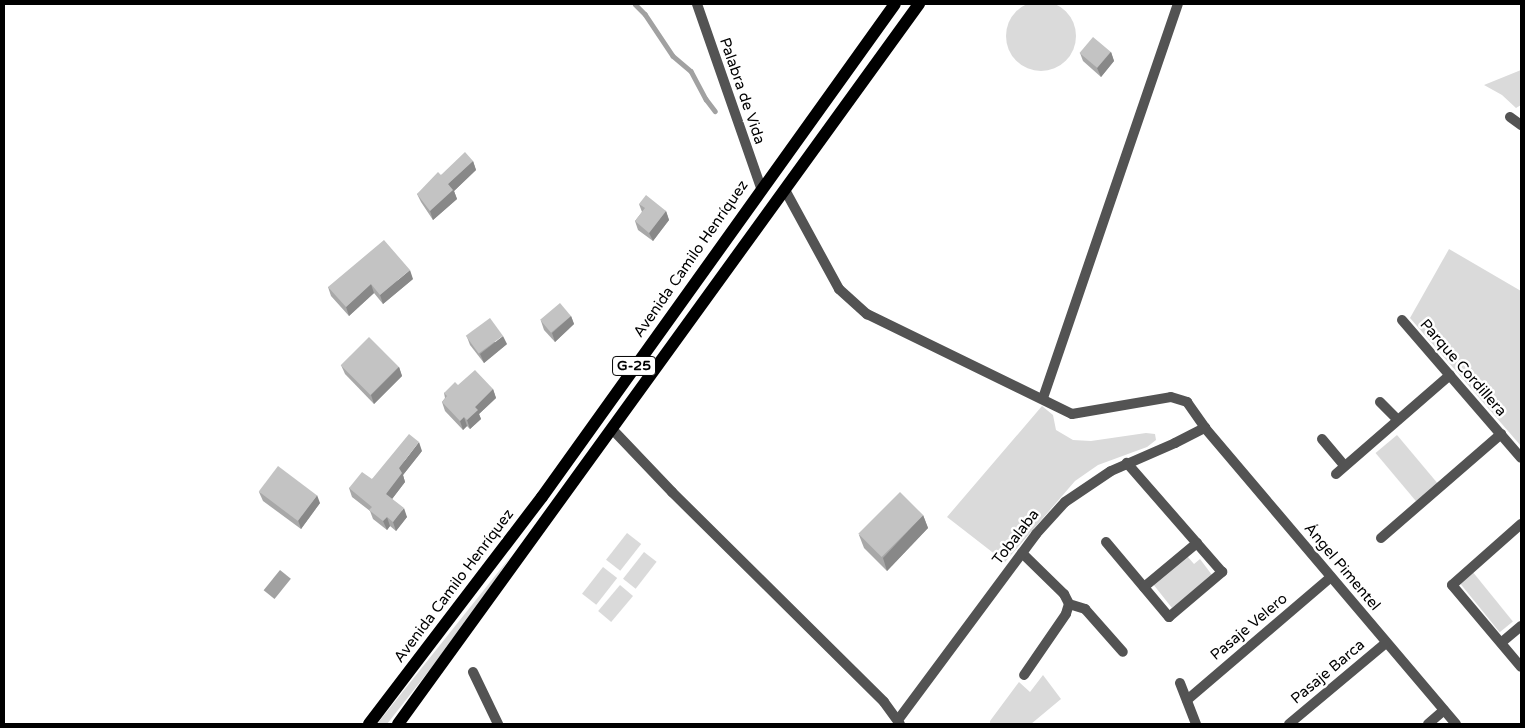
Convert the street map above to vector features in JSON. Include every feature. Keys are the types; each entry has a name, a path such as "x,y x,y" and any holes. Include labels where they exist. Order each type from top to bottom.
{"main road":[{"name":"Avenida Camilo Henríquez","path":"369,724 542,497 761,188 895,4"},
{"name":"G-25","path":"398,724 920,4"}],"street":[{"name":"Palabra de Vida","path":"697,4 761,188"},
{"path":"1043,398 1178,4"},
{"path":"1521,112 1510,117 1521,125"},
{"name":"Ángel Pimentel","path":"785,190 839,289 867,314 1043,398 1055,407 1072,414 1171,398 1187,402 1205,428 1456,724"},
{"name":"Parque Cordillera","path":"1402,320 1521,458"},
{"path":"1336,474 1450,375"},
{"path":"1380,402 1398,420"},
{"name":"Tobalaba","path":"899,722 1022,553 1065,502 1095,480 1127,463 1176,444 1205,428"},
{"path":"613,430 672,492 884,702 899,722"},
{"path":"1381,538 1501,434"},
{"path":"1322,439 1345,466"},
{"path":"1106,542 1170,617 1222,572 1127,463"},
{"path":"1521,524 1452,585 1502,642 1521,667"},
{"path":"1144,587 1197,543"},
{"path":"1022,553 1064,594 1069,604 1066,614 1024,675"},
{"name":"Pasaje Velero","path":"1186,700 1331,577"},
{"path":"1069,604 1086,609 1122,652"},
{"path":"1502,642 1521,626"},
{"name":"Pasaje Barca","path":"1289,724 1386,643"},
{"path":"472,672 498,724"},
{"path":"1180,683 1196,724"},
{"path":"1428,724 1444,710"}],"shaded area":[{"path":"1041,1 1054,4 1066,11 1073,23 1076,36 1073,49 1066,61 1054,68 1041,71 1028,68 1016,61 1009,49 1006,36 1009,23 1016,11 1028,4"},
{"path":"1521,70 1521,105 1516,108 1502,95 1484,85"},
{"path":"1449,249 1521,291 1521,446 1410,318"},
{"path":"1042,406 1053,415 1056,430 1073,440 1091,441 1146,433 1155,434 1156,440 1147,447 1098,465 1075,481 1005,562 947,517"},
{"path":"1397,435 1438,484 1417,502 1376,453"},
{"path":"627,533 641,544 620,571 606,560"},
{"path":"644,552 657,562 636,589 623,579"},
{"path":"511,556 465,625 387,724 377,724"},
{"path":"1187,556 1194,564 1200,559 1212,575 1172,608 1153,584"},
{"path":"603,567 617,578 596,605 582,594"},
{"path":"280,570 291,579 275,599 264,590"},
{"path":"1472,571 1513,622 1500,632 1459,582"},
{"path":"620,585 633,596 611,622 598,611"},
{"path":"1043,675 1061,699 1031,724 990,724 990,721 1019,682 1030,692"}],"building":[{"path":"1093,37 1111,52 1097,68 1080,53"},
{"path":"465,152 473,161 448,184 453,190 430,211 417,194 438,172 441,175"},
{"path":"646,195 666,211 649,233 635,221 645,208 639,204"},
{"path":"384,240 410,270 380,295 371,284 346,307 328,287"},
{"path":"560,303 571,316 551,333 540,320"},
{"path":"490,318 503,336 479,353 466,336"},
{"path":"369,337 399,367 370,395 341,365"},
{"path":"475,370 493,389 475,407 478,410 467,420 464,417 460,421 442,402 447,396 444,393 455,382 458,385"},
{"path":"409,434 419,442 399,468 402,473 386,494 404,508 393,522 387,517 383,521 369,510 372,507 349,488 362,472 372,479"},
{"path":"278,466 317,495 298,521 259,492"},
{"path":"900,492 923,515 882,557 858,534"}],"waterway":[{"path":"635,4 645,14 673,56 691,71 706,99 715,111"}]}
